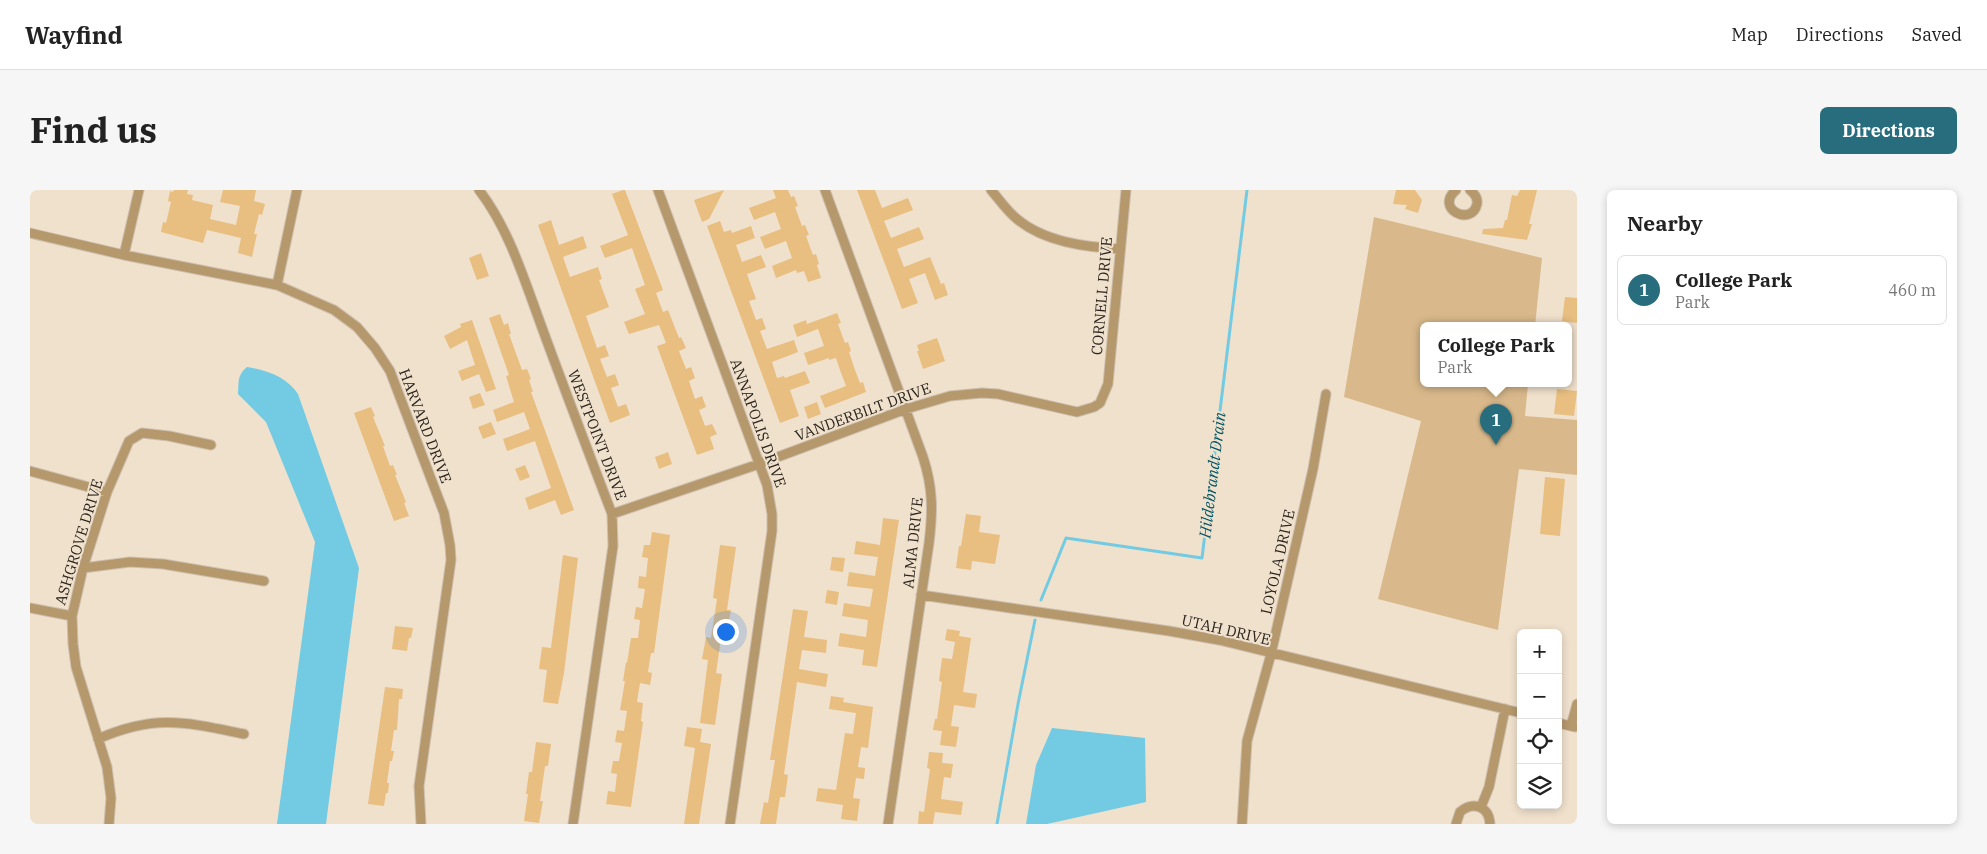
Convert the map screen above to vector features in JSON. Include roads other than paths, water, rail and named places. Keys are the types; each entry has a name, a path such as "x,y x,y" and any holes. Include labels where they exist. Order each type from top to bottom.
{"street":[{"path":"124,255 139,190"},
{"path":"277,285 297,190"},
{"name":"WESTPOINT DRIVE","path":"479,190 491,205 501,224 520,270 612,514 612,546 573,824"},
{"name":"ANNAPOLIS DRIVE","path":"658,190 759,464 770,500 772,531 730,824"},
{"name":"ALMA DRIVE","path":"826,190 923,457 932,490 933,512 888,824"},
{"path":"991,190 1017,219 1050,237 1092,248 1119,249"},
{"name":"CORNELL DRIVE","path":"1100,403 1108,384 1119,249 1126,190"},
{"path":"1456,190 1451,196 1450,204 1454,212 1462,215 1471,213 1476,206 1476,198 1470,190"},
{"name":"HARVARD DRIVE","path":"30,234 124,255 277,285 334,310 357,327 375,348 390,371 446,521 450,545 451,560 419,786 421,824"},
{"name":"VANDERBILT DRIVE","path":"612,514 759,464 906,409 950,396 982,393 1019,398 1077,412 1094,407 1100,403"},
{"name":"LOYOLA DRIVE","path":"1242,824 1247,740 1271,654 1313,469 1326,394"},
{"name":"ASHGROVE DRIVE","path":"109,824 111,798 107,767 76,667 72,616 83,568 107,492 129,441 142,433 169,436 211,445"},
{"path":"30,471 107,492"},
{"path":"83,568 130,562 163,564 264,581"},
{"name":"UTAH DRIVE","path":"921,595 1169,630 1219,640 1517,712"},
{"path":"30,608 72,616"},
{"path":"1574,727 1577,704"},
{"path":"1482,807 1489,787 1505,709"},
{"path":"98,739 131,726 160,721 186,723 244,734"},
{"path":"1456,824 1457,817 1464,808 1470,806 1482,807 1489,816 1490,824"}],"water":[{"path":"247,367 276,375 288,383 298,394 359,568 326,824 277,824 315,542 266,422 238,394 240,376"},
{"path":"1052,728 1145,738 1146,802 1047,824 1026,824 1036,765"}],"waterway":[{"name":"Hildebrandt Drain","path":"1041,600 1066,538 1202,558 1247,190"},
{"name":"Hildebrandt Drain","path":"997,824 1035,620"}],"place":[{"name":"College Park","path":"1496,445"}]}
